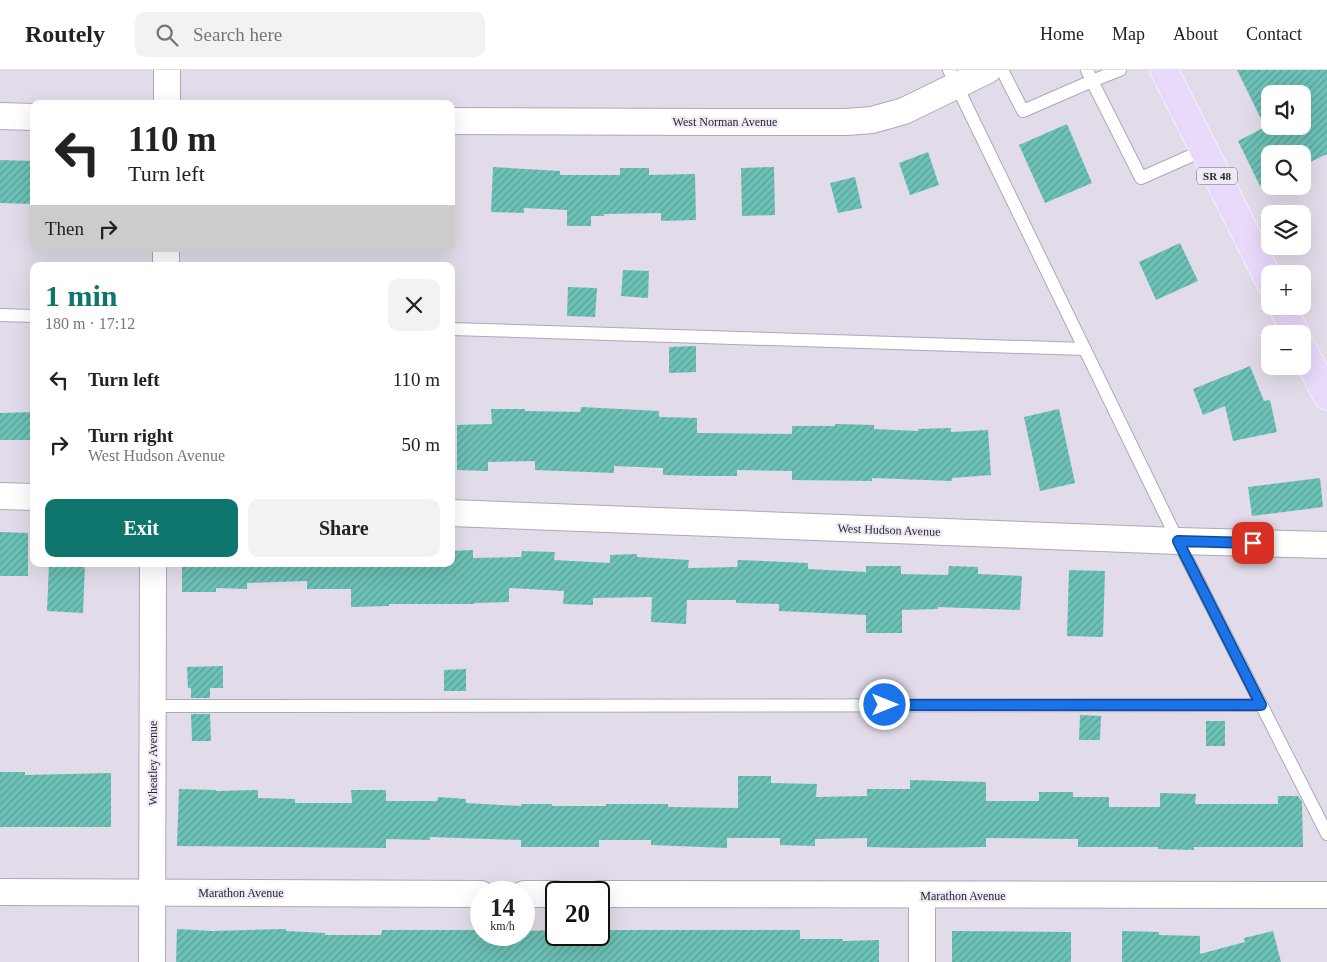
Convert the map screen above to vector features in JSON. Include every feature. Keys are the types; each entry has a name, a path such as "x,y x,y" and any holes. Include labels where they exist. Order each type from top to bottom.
{"main road":[{"name":"SR 48","path":"1164,70 1262,265"},
{"path":"1311,365 1327,396"}],"street":[{"path":"167,70 167,100"},
{"name":"West Norman Avenue","path":"455,121 846,122 872,120 904,111 953,78 988,70"},
{"path":"0,116 30,117"},
{"path":"0,496 30,497"},
{"name":"West Hudson Avenue","path":"455,513 1327,545"},
{"name":"Wheatley Avenue","path":"152,962 153,567"},
{"name":"Marathon Avenue","path":"0,892 470,894"},
{"name":"Marathon Avenue","path":"610,894 1327,896"},
{"path":"922,896 922,962"}],"lane":[{"path":"1002,70 1023,111 1089,76 1120,70"},
{"path":"1089,76 1141,178 1204,150"},
{"path":"953,78 1178,541 1327,834"},
{"path":"0,315 30,316"},
{"path":"455,329 1085,349"},
{"path":"152,706 1261,705"}],"building":[{"path":"1237,70 1327,70 1327,154 1311,162 1311,145 1261,145 1260,186 1238,141 1261,129 1261,135 1311,135 1311,85 1261,85 1261,119"},
{"path":"1067,124 1092,183 1045,203 1019,145"},
{"path":"928,152 939,185 910,195 899,163"},
{"path":"0,160 30,161 30,204 0,203"},
{"path":"493,167 560,171 560,175 620,175 620,168 649,168 649,175 695,174 696,220 661,221 661,213 604,214 604,216 591,216 591,226 567,226 567,210 524,208 524,213 491,212"},
{"path":"774,167 775,215 742,216 741,168"},
{"path":"855,177 862,208 838,213 830,183"},
{"path":"1180,243 1198,281 1156,300 1139,262"},
{"path":"623,270 649,271 648,298 621,296"},
{"path":"568,287 597,288 595,317 567,316"},
{"path":"696,346 696,372 669,373 669,347"},
{"path":"1250,366 1264,401 1270,400 1277,432 1233,441 1225,406 1203,415 1193,389"},
{"path":"581,407 659,411 659,417 697,418 697,433 792,434 792,426 835,426 835,424 874,425 874,429 918,431 918,429 951,428 951,432 988,430 991,475 952,478 952,481 872,478 872,481 792,480 792,471 737,470 737,476 704,476 663,475 663,468 614,466 614,473 535,470 535,461 488,462 488,471 457,470 457,425 492,424 491,409 580,412"},
{"path":"1059,409 1075,483 1040,491 1024,417"},
{"path":"30,412 30,440 0,440 0,413"},
{"path":"1320,478 1323,507 1252,516 1248,487"},
{"path":"0,532 28,533 28,576 0,576"},
{"path":"473,550 473,558 521,557 522,551 555,552 554,560 610,563 610,555 637,554 637,557 689,560 688,568 737,567 738,560 808,563 808,569 866,572 866,566 901,566 901,574 948,575 949,566 978,567 978,574 1022,576 1020,610 938,607 938,609 902,610 902,633 866,633 866,615 779,611 779,604 736,603 736,600 687,600 686,624 651,622 652,597 593,598 593,605 563,604 564,591 509,588 509,602 389,604 389,606 351,607 351,589 307,589 307,581 247,583 247,589 216,588 216,592 182,592 182,567 455,567 455,551"},
{"path":"49,567 85,567 83,613 47,611"},
{"path":"1069,570 1105,571 1103,637 1067,636"},
{"path":"223,666 223,688 210,688 210,698 191,698 191,688 188,688 187,667"},
{"path":"466,669 466,691 444,691 444,670"},
{"path":"191,714 210,714 211,741 192,741"},
{"path":"1080,715 1101,716 1100,740 1079,740"},
{"path":"1206,721 1225,721 1225,746 1206,746"},
{"path":"0,772 25,772 25,775 111,773 111,827 0,827"},
{"path":"738,776 771,776 771,783 817,784 816,797 867,796 867,789 910,789 910,780 986,782 986,801 1039,801 1039,792 1073,792 1073,797 1109,797 1109,807 1160,807 1160,793 1196,794 1195,804 1278,804 1278,796 1298,796 1302,802 1303,847 1194,847 1194,850 1158,849 1158,847 1078,847 1078,839 986,838 986,847 910,848 867,847 867,838 815,839 815,846 780,845 780,838 727,838 727,848 651,845 651,840 599,840 599,847 521,847 521,840 430,837 430,840 386,839 386,848 177,846 179,789 216,791 258,790 258,798 295,799 295,803 352,803 351,790 386,790 386,801 437,801 438,797 466,799 466,803 521,806 521,804 606,806 606,804 668,804 668,807 738,808"},
{"path":"177,929 212,931 286,929 286,931 325,933 325,935 381,935 382,930 470,930 470,946 535,946 535,931 545,930 545,946 610,946 610,930 800,930 800,939 879,940 879,962 176,962"},
{"path":"952,931 1071,932 1071,962 952,962"},
{"path":"1122,931 1159,932 1159,935 1200,936 1200,954 1245,942 1244,938 1273,931 1281,962 1122,962"}],"route":[{"path":"885,705 1261,705 1178,541 1253,543"}]}
